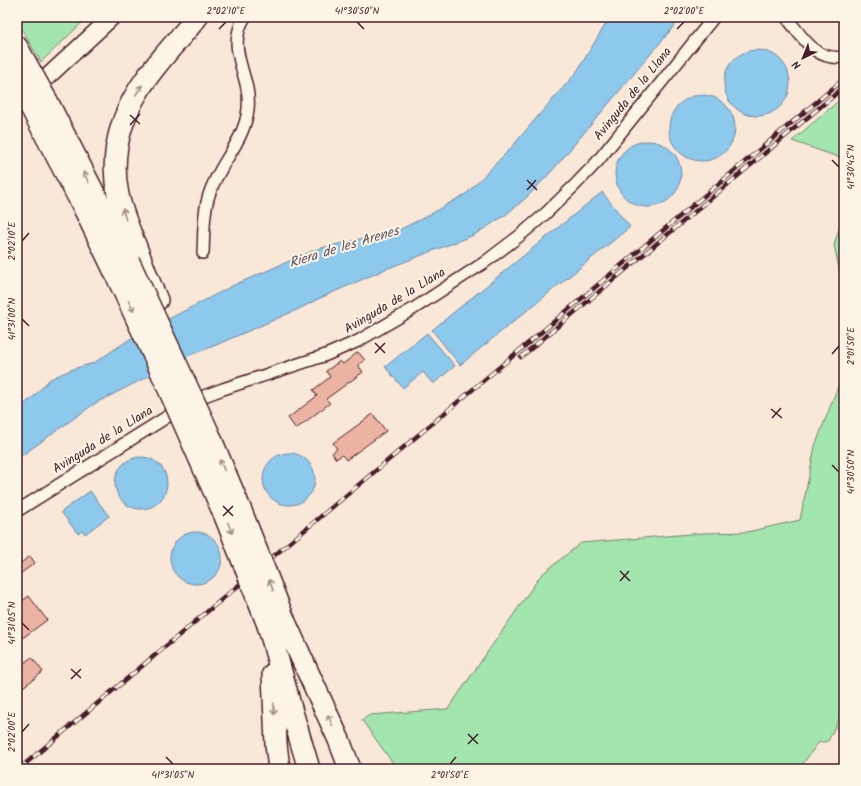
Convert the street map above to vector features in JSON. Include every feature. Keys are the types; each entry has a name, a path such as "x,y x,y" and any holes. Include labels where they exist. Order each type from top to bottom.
{"highway":[{"path":"197,17 140,87 126,112 121,127 115,169 118,195 129,230 129,265 156,360 276,630 339,740 350,769"},
{"path":"17,47 29,109 82,204 129,265"},
{"path":"29,109 129,265 208,432 241,510 276,630 290,706 309,769"},
{"path":"276,630 273,688 279,769"},
{"path":"339,740 366,769"}],"main road":[{"path":"29,109 112,17"}],"street":[{"path":"203,253 206,205 210,191 241,134 247,116 248,106 245,78 238,54 237,41 240,26 245,17"},
{"name":"Avinguda de la Llana","path":"17,511 170,415 204,396 326,355 358,341 414,309 484,262 523,233 544,215 597,162 714,17"},
{"path":"786,17 809,46 821,54 837,58 844,57"}],"green space":[{"path":"17,17 88,17 41,62 17,21"},
{"path":"844,95 844,159 792,141 843,97"},
{"path":"844,212 844,291 834,245"},
{"path":"844,371 844,709 828,741 818,743 799,769 397,769 362,720 370,715 448,709 541,575 581,543 703,533 747,532 800,520 815,446"}],"water":[{"name":"Riera de les Arenes","path":"610,17 681,17 551,172 527,197 504,216 474,235 386,269 299,309 190,355 94,404 17,459 17,410 33,397 50,379 73,369 94,363 130,339 234,285 317,249 399,230 467,193 510,149 576,73"},
{"path":"757,50 770,52 785,65 788,70 790,83 788,96 775,111 770,114 757,116 744,114 729,101 726,96 724,83 726,70 739,55 744,52"},
{"path":"702,95 715,97 730,110 733,115 735,128 733,141 720,156 715,159 702,161 689,159 674,146 671,141 669,128 671,115 684,100 689,97"},
{"path":"648,141 661,143 676,156 679,161 681,174 679,187 666,202 661,205 648,207 635,205 620,192 617,187 615,174 617,161 630,146 635,143"},
{"path":"602,192 630,227 460,365 432,330"},
{"path":"427,333 455,366 433,384 423,372 403,388 385,367"},
{"path":"284,453 294,453 308,460 315,474 315,484 308,498 294,505 284,505 274,501 267,494 263,484 263,474 267,464 274,457"},
{"path":"136,457 146,457 160,464 167,478 167,488 160,502 146,509 136,509 126,505 119,498 115,488 115,478 119,468 126,461"},
{"path":"90,491 109,516 85,534 82,531 78,534 61,512"},
{"path":"191,532 201,532 215,539 222,553 222,563 215,577 201,584 191,584 181,580 174,573 170,563 170,553 174,543 181,536"}],"building":[{"path":"358,352 365,360 358,365 363,372 326,399 330,403 296,429 288,418 317,396 313,390 330,377 326,371 340,361 343,364"},
{"path":"373,414 386,431 346,460 342,455 336,459 332,453 337,449 333,443"},
{"path":"30,556 35,563 17,576 17,566"},
{"path":"29,596 47,620 17,642 17,605"},
{"path":"32,657 43,672 23,687 17,678 17,668"}],"railway":[{"path":"19,769 844,79"},
{"path":"521,357 844,87"}]}
